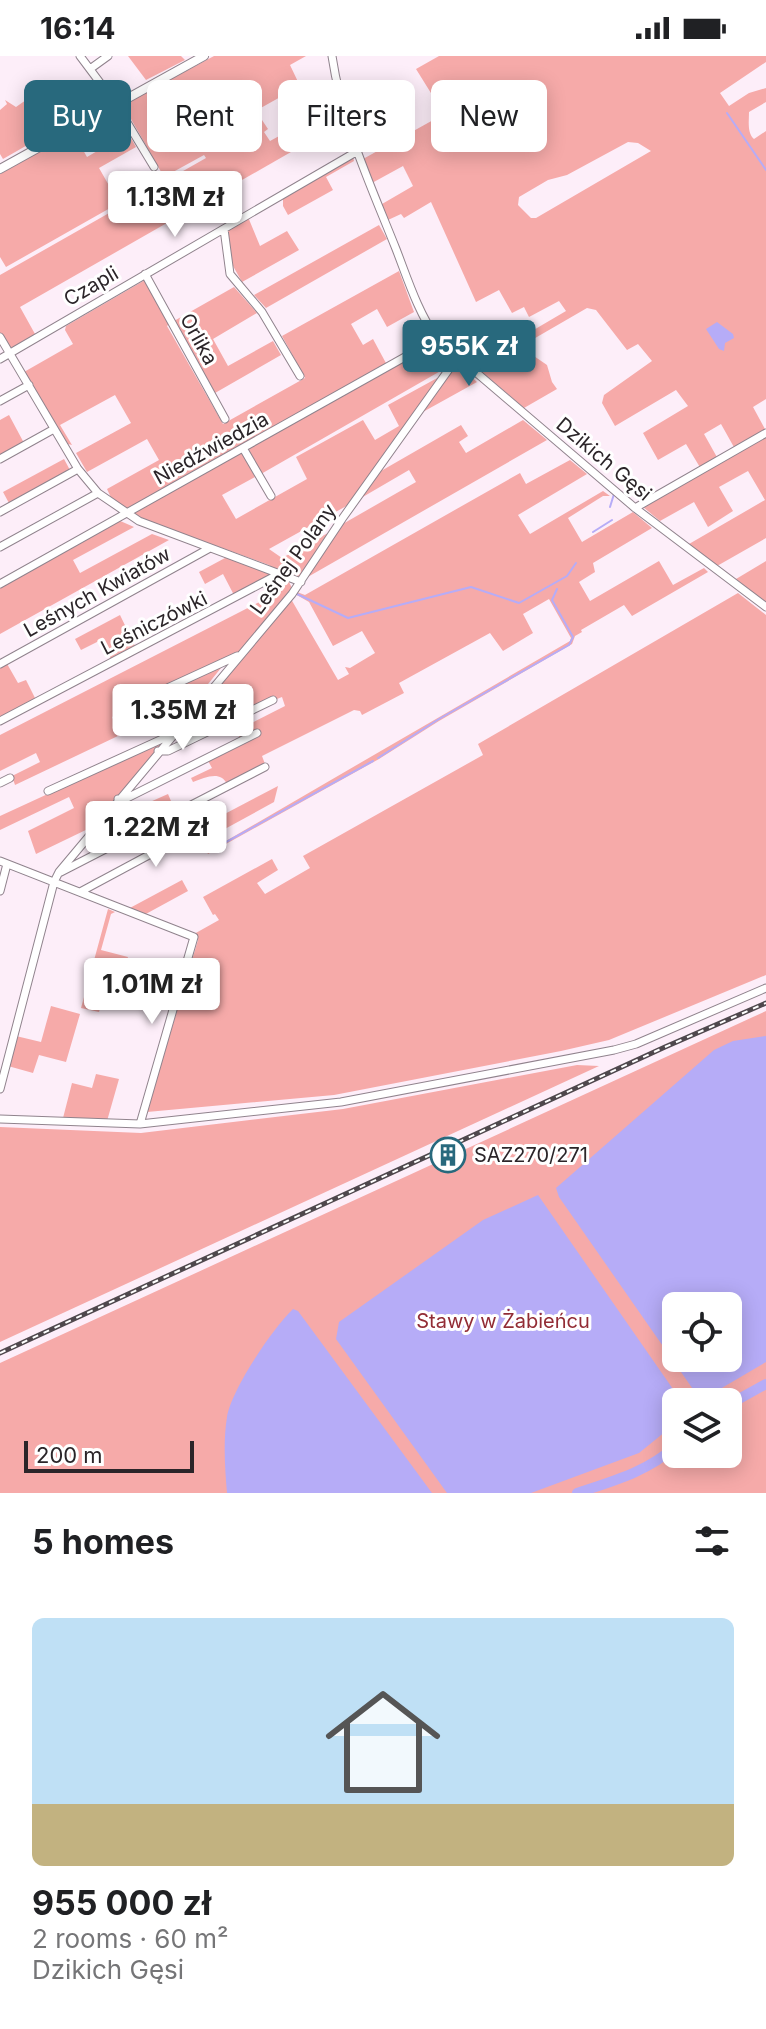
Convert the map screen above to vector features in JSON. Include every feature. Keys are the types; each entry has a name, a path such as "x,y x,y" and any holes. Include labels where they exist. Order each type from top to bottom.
{"main road":[{"path":"131,96 204,56"},
{"path":"0,169 30,152"}],"street":[{"path":"80,56 98,80"},
{"path":"90,69 108,56"},
{"name":"Dzikich Gęsi","path":"332,56 337,80"},
{"path":"131,129 154,167"},
{"name":"Dzikich Gęsi","path":"356,152 421,311 437,339 635,508 766,607"},
{"name":"Czapli","path":"0,359 356,152"},
{"path":"224,229 230,274 262,312 300,376"},
{"name":"Orlika","path":"145,274 225,419"},
{"path":"0,337 78,469 98,493 125,514 301,582"},
{"name":"Niedźwiedzia","path":"0,584 437,339"},
{"name":"Leśnej Polany","path":"0,1089 59,872 301,582 322,547 457,358"},
{"path":"0,401 29,385"},
{"path":"0,459 54,429"},
{"path":"635,508 766,433"},
{"path":"243,448 271,496"},
{"path":"0,512 78,469"},
{"path":"0,547 98,493"},
{"name":"Leśnych Kwiatów","path":"0,664 210,548"},
{"name":"Leśniczówki","path":"0,721 279,574"},
{"path":"139,701 239,655"},
{"path":"158,751 168,751 273,700"},
{"path":"118,799 127,798 257,733"},
{"path":"48,791 173,734"},
{"path":"59,872 265,767"},
{"path":"0,783 10,778"},
{"path":"80,892 216,819"},
{"path":"0,891 4,863 194,937 140,1124"},
{"path":"0,1119 140,1124 341,1102 596,1055 636,1044 766,988"}],"green space":[{"path":"128,56 181,56 185,60 146,80"},
{"path":"214,56 306,56 290,65 297,80 278,80 278,98 262,107 262,80 169,80"},
{"path":"439,56 766,56 766,62 720,93 729,106 749,93 766,88 766,102 749,112 749,123 754,139 766,131 766,399 753,407 766,431 735,449 721,424 704,434 718,459 701,469 686,444 658,460 643,433 688,406 676,390 615,426 602,403 604,395 652,361 638,344 627,350 596,310 587,308 530,341 528,352 547,365 557,389 524,408 474,365 566,311 559,301 529,317 524,307 512,313 499,290 476,302 431,202 404,218 401,214 388,220 382,204 413,186 403,166 372,183 363,159 376,152 415,152 415,130 431,121 431,152 547,152 547,80 431,80 431,93 416,69","holes":["628,142 638,143 651,151 536,218 531,218 518,205 519,197 548,180 567,175"]},
{"path":"147,92 147,147 131,119 131,101"},
{"path":"5,100 16,107 24,101 24,147 3,159 0,154 0,110 7,104"},
{"path":"262,120 268,129 264,132 270,141 278,137 278,152 291,152 20,307 35,334 16,347 10,347 0,333 0,275 206,158 204,155 164,177 150,152 262,152"},
{"path":"40,152 84,152 87,157 96,152 127,152 99,168 119,203 6,267 0,257 0,174"},
{"path":"353,157 354,161 326,177 333,190 288,215 283,206 283,197"},
{"path":"248,217 260,246 287,231 299,250 242,282 228,257 228,229"},
{"path":"379,225 387,239 266,308 254,295"},
{"path":"399,271 414,312 387,327 377,309 351,324 363,345 373,339 387,365 127,512 113,502 107,489 159,460 147,439 87,472 76,453 131,423 115,395 60,425 72,445 68,444 24,372 73,344 66,326 145,280 170,323 167,326 223,424 305,378 282,336"},
{"path":"234,287 257,313 213,339 228,366 273,341 281,355 215,393 174,321"},
{"path":"433,345 452,360 444,369 261,474 249,451 250,447"},
{"path":"456,363 477,382 421,413"},
{"path":"439,377 350,504 269,549 282,558 328,533 301,577 277,571 269,565 145,520 132,512 242,452 255,477 222,495 236,519 307,479 296,457 363,420 375,440 399,426 388,405"},
{"path":"9,415 24,443 0,457 0,420"},
{"path":"523,420 547,440 306,578 341,525 416,482 409,470 361,498 381,471 461,425 468,436 459,442 466,453"},
{"path":"766,436 766,538 717,566 689,544 765,500 748,471 719,487 733,511 708,527 694,502 660,521 643,507"},
{"path":"64,459 71,472 10,505 3,492"},
{"path":"570,460 587,474 518,515 530,534 603,491 610,496 603,496 568,518 582,542 633,512 652,528 593,563 595,572 579,582 590,601 659,561 673,585 704,568 708,572 632,616 624,605 581,630 572,644 379,759 208,854 570,641 549,599 523,614 533,633 503,651 490,633 399,683 404,693 362,715 354,710 262,756 265,764 227,784 216,776 193,782 191,778 212,768 207,759 241,740 236,731 285,706 282,697 249,710 245,702 177,734 291,599 338,680 349,674 345,667 350,668 375,653 362,631 333,646 309,602 295,594 297,592 305,595 520,473 526,484"},
{"path":"118,520 134,527 73,560 80,573 152,534 169,540 0,634 0,586"},
{"path":"225,558 272,574 235,597 223,574 205,584 199,572"},
{"path":"766,561 766,603 736,579"},
{"path":"278,578 288,580 293,590 238,653 138,700 139,704 112,717 120,735 15,785 12,776 40,762 36,753 0,771 0,735 283,590 270,583"},
{"path":"738,593 766,615 766,975 609,1040 561,1051 334,1095 147,1112 198,940 194,934 219,920 203,897 272,859 278,870 257,883 265,894 310,868 303,856 483,755 478,744"},
{"path":"120,615 136,648 112,661 101,640 81,650 75,639"},
{"path":"6,662 18,683 26,680 36,700 0,718 0,665"},
{"path":"225,663 200,694 164,711 156,696"},
{"path":"197,699 175,730 164,735 156,719"},
{"path":"165,740 92,827 36,854 28,831 74,808 69,797 0,830 0,816"},
{"path":"278,786 274,802 223,830 217,818"},
{"path":"168,794 171,801 100,837 97,832 119,806 150,802"},
{"path":"182,880 188,891 144,915 128,909"},
{"path":"108,909 115,912 111,914 101,950 128,957 120,986 107,983 99,1012 81,1008"},
{"path":"51,1006 80,1014 66,1062 39,1055 33,1073 8,1066 16,1036 41,1042"},
{"name":"Stawy w Żabieńcu","path":"766,1011 766,1493 0,1493 0,1363"},
{"path":"577,1065 599,1066 0,1342 0,1127 141,1133 343,1109"},
{"path":"96,1074 119,1079 107,1121 63,1118 72,1083 92,1088"}],"shaded area":[{"path":"717,322 734,338 725,343 724,351 719,349 706,329"},
{"path":"766,1036 766,1362 722,1388 692,1388 681,1372 742,1372 742,1292 662,1292 662,1345 559,1197 556,1188 714,1050 733,1041"},
{"path":"538,1195 672,1388 662,1388 662,1434 639,1453 531,1493 447,1493 336,1339 339,1322 483,1220"},
{"path":"293,1309 298,1311 432,1493 227,1493 225,1436 230,1405 254,1360"}],"waterway":[{"path":"727,113 766,170"},
{"path":"610,507 614,494"},
{"path":"593,532 612,520"},
{"path":"297,594 348,618 471,587 519,603 567,576 576,563"},
{"path":"378,758 439,719 569,645 573,637 552,600 557,589"},
{"path":"208,852 373,761"},
{"path":"742,1397 766,1384"},
{"path":"577,1493 616,1480 662,1457"}],"railway":[{"path":"0,1353 766,1003"}],"place":[{"name":"SAZ270/271","path":"448,1155"}]}
